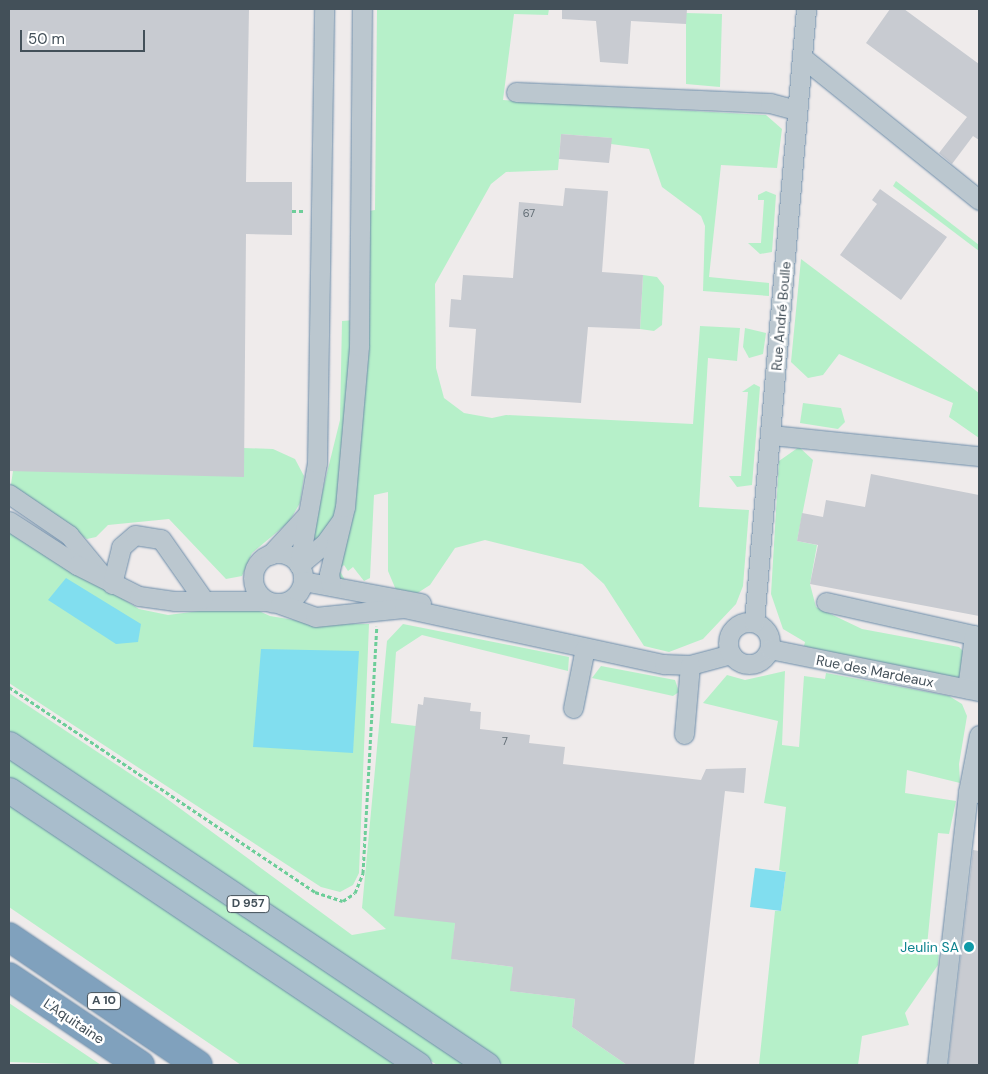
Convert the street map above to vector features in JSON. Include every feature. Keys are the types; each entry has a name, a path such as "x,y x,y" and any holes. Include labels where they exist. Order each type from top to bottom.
{"highway":[{"name":"A 10","path":"9,937 198,1065"},
{"name":"L'Aquitaine","path":"9,977 140,1065"}],"main road":[{"name":"D 957","path":"9,744 487,1065"},
{"name":"D 957","path":"9,790 418,1065"}],"street":[{"path":"301,580 306,516 317,463 324,9"},
{"path":"332,585 329,574 345,507 359,346 362,9"},
{"name":"Rue André Boulle","path":"754,622 806,9"},
{"path":"802,57 979,200"},
{"path":"516,92 770,103 797,110"},
{"path":"771,435 979,456"},
{"path":"9,494 69,535 112,584"},
{"path":"9,521 112,584 152,600 203,599 273,602 301,580 334,532 345,507"},
{"path":"203,599 234,592 253,581 257,565 306,516"},
{"path":"112,584 121,548 135,535 162,539 203,599"},
{"path":"270,554 286,554 301,580 329,615"},
{"path":"301,580 407,597 452,616"},
{"path":"253,581 273,602 301,616 378,612 404,608 452,616 585,648 664,664 690,665 731,654"},
{"path":"826,602 974,635 973,690"},
{"path":"754,622 766,629 770,649 764,660 752,665 740,662 731,654 730,634 740,624 754,622"},
{"path":"573,708 585,648"},
{"name":"Rue des Mardeaux","path":"770,649 973,690"},
{"path":"684,734 690,665"},
{"path":"937,1065 974,792 979,735"}],"path":[{"path":"292,211 309,211"},
{"path":"9,688 315,892 343,901 355,893 363,873 378,612"}],"green space":[{"path":"377,9 549,9 548,15 514,14 503,100 766,115 782,129 777,168 721,165 709,277 769,283 769,296 703,291 705,226 701,216 662,187 649,149 611,144 611,138 561,134 558,170 506,172 491,184 435,284 436,368 444,398 464,413 492,418 506,415 693,424 700,326 740,328 737,361 708,358 699,507 749,510 743,586 736,604 703,639 669,652 644,646 604,584 582,564 485,540 455,548 430,585 416,594 396,590 388,571 388,492 374,495 370,578 364,581 353,567 348,571 344,565 339,569 346,582 339,579 336,572 369,211 375,210"},
{"path":"686,13 722,14 720,87 686,84"},
{"path":"896,181 979,245 979,251 893,186"},
{"path":"766,191 776,195 772,252 760,254 748,243 761,243 764,200 758,200 758,195"},
{"path":"801,259 979,393 979,438 949,417 953,403 839,354 823,375 808,378 791,362"},
{"path":"643,275 657,277 664,286 662,325 654,331 640,329"},
{"path":"355,320 335,523 314,541 311,538 340,420 342,321"},
{"path":"745,328 766,333 763,354 749,358 743,347"},
{"path":"754,384 760,387 752,485 737,487 729,476 741,476 748,392 742,392"},
{"path":"803,403 841,408 845,422 838,429 800,423"},
{"path":"799,447 813,460 797,541 817,545 810,584 816,607 862,629 959,647 965,653 959,678 834,655 804,646 805,642 783,629 771,594 779,461"},
{"path":"244,448 273,449 295,459 304,476 300,503 289,522 252,553 242,576 226,579 169,519 108,525 96,537 87,539 10,491 13,471"},
{"path":"9,526 139,609 168,615 246,605 270,616 312,623 369,624 359,873 353,885 340,892 321,887 9,683"},
{"path":"403,624 569,657 568,671 422,635 396,652 391,723 416,726 455,923 452,959 513,967 511,991 575,999 572,1027 627,1065 503,1065 9,732 9,693 159,793 352,935 386,929 362,908 387,641"},
{"path":"601,666 675,680 679,692 673,696 592,678"},
{"path":"785,671 782,745 799,747 804,676 825,679 826,673 949,696 962,704 967,716 959,764 960,783 907,770 905,793 956,801 949,834 938,833 927,946 939,949 938,965 905,1013 909,1025 862,1036 858,1065 759,1065 775,911 781,911 786,872 779,870 786,807 764,803 778,721 703,703 727,675 745,680"},
{"path":"9,756 471,1065 437,1065 9,777"},
{"path":"9,801 399,1065 241,1065 9,907"},
{"path":"9,1003 101,1065 9,1062"}],"water":[{"path":"66,578 141,624 138,642 116,644 48,600"},
{"path":"261,649 359,651 353,753 253,747"},
{"path":"755,868 786,872 781,911 750,907"}],"building":[{"path":"9,9 249,9 246,182 292,182 292,235 246,234 244,477 9,471"},
{"path":"562,9 687,9 686,24 631,21 628,64 600,62 596,21 562,19"},
{"path":"890,9 904,9 979,64 979,140 973,136 952,164 939,153 967,117 866,43"},
{"path":"561,134 612,138 609,163 559,159"},
{"path":"565,188 608,191 602,272 643,275 640,329 588,327 581,403 471,396 476,329 449,327 451,299 461,300 463,275 513,278 519,202 563,206"},
{"path":"880,189 947,237 901,300 840,255 877,204 872,200"},
{"path":"871,474 979,495 979,616 810,584 818,545 797,541 802,513 823,517 826,500 865,507"},
{"path":"424,697 471,703 470,711 481,712 480,729 530,735 529,743 565,747 563,764 701,780 706,769 746,768 744,793 725,791 694,1065 627,1065 572,1027 575,999 510,991 513,967 451,959 455,923 394,916 418,704 423,705"},
{"name":"Jeulin SA","path":"973,850 979,851 979,1065 948,1065"}],"place":[{"name":"Jeulin SA","path":"969,947"}]}
